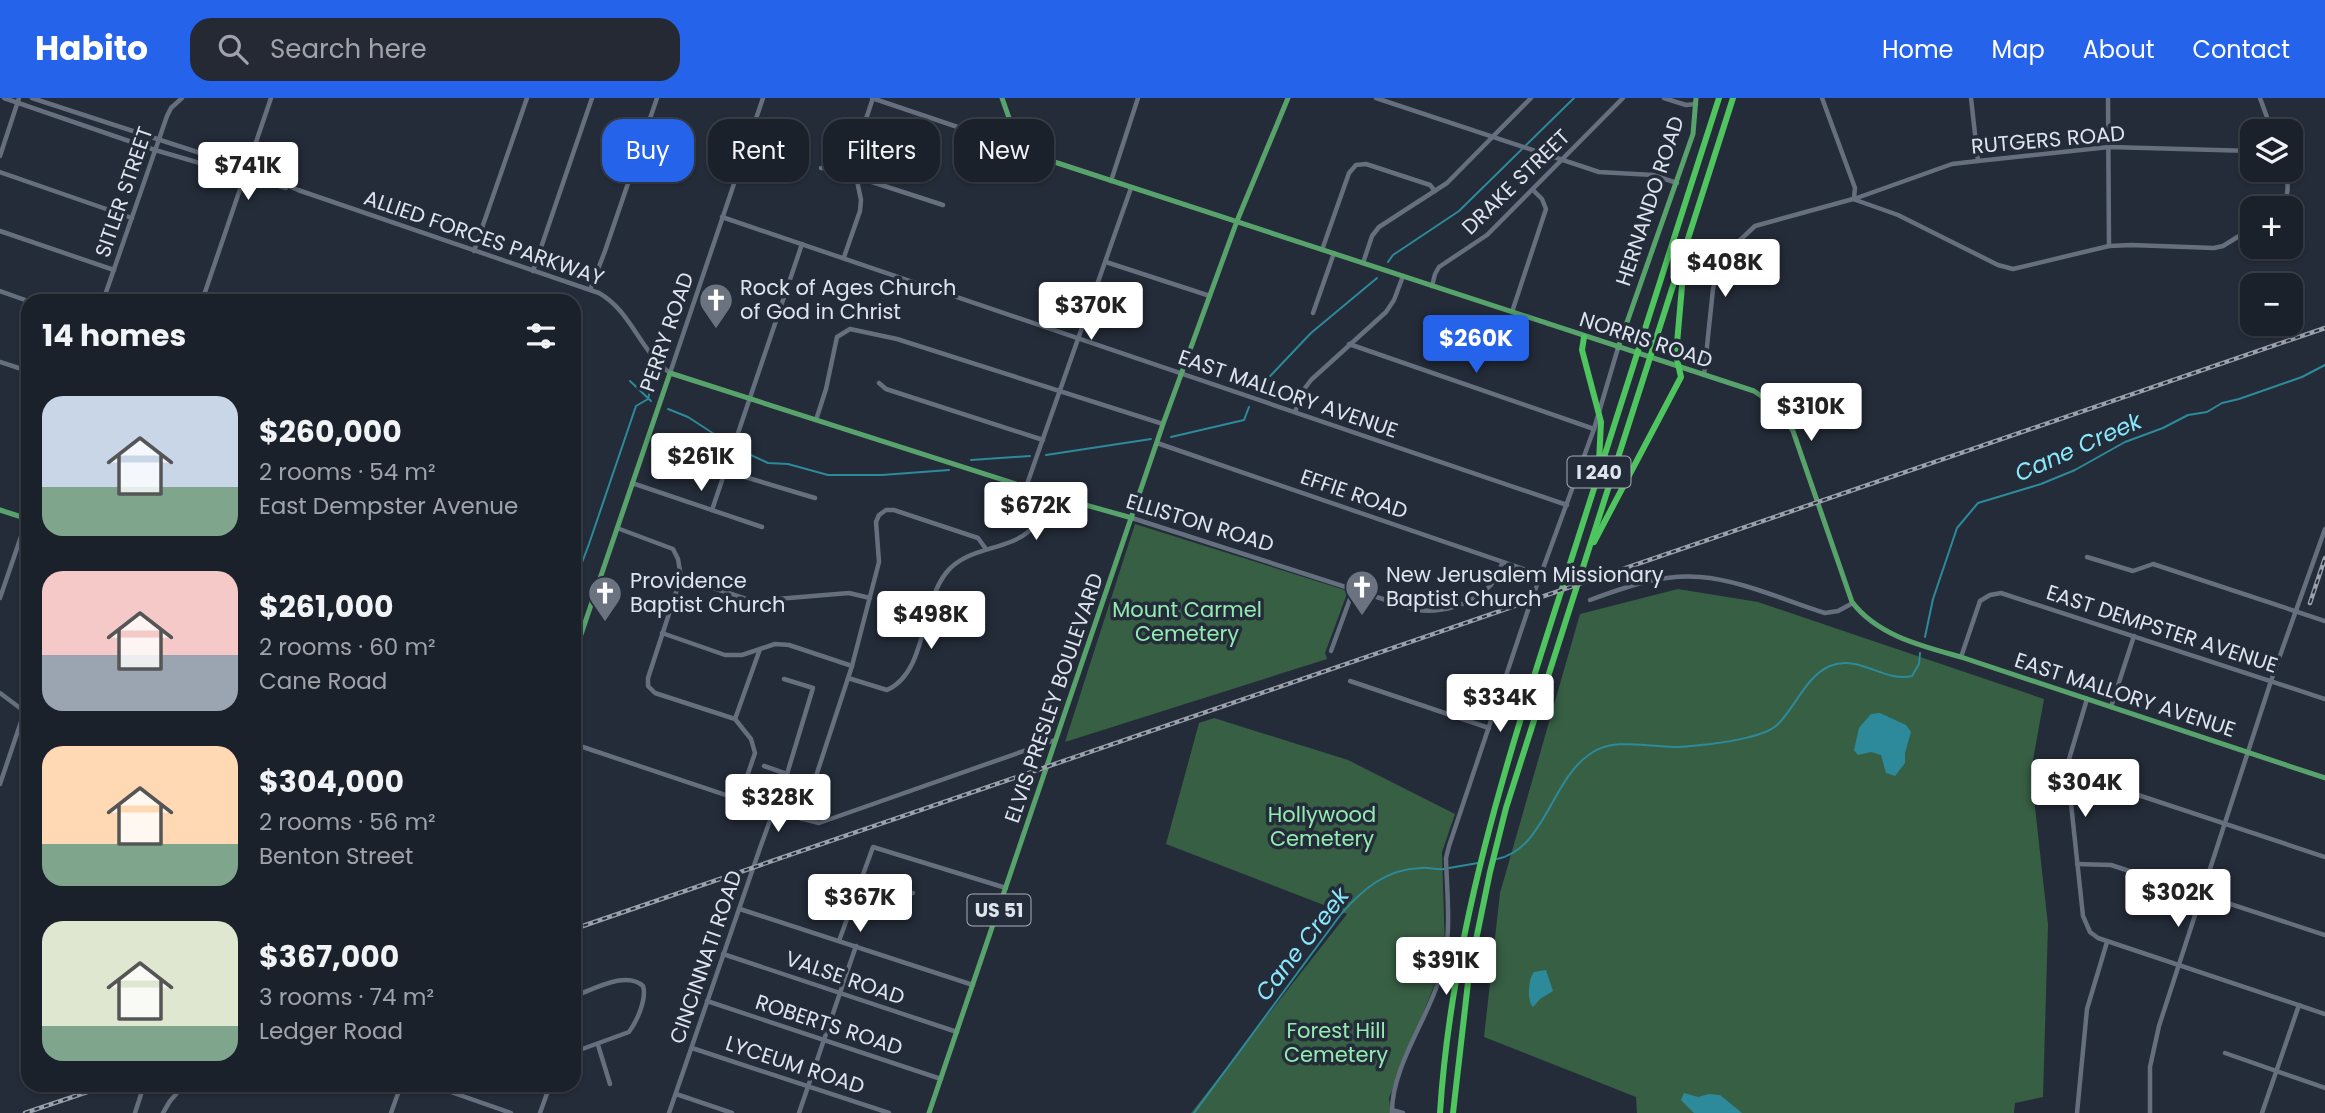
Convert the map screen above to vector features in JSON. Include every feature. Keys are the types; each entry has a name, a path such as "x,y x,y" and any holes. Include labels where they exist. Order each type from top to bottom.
{"highway":[{"name":"I 240","path":"1440,1112 1451,1010 1477,872 1503,775 1719,98"},
{"name":"I 240","path":"1453,1113 1466,993 1496,848 1520,761 1732,98"},
{"path":"1585,560 1681,377 1676,355 1691,227"},
{"path":"1584,337 1583,350 1601,422 1597,479"}],"main road":[{"path":"1002,98 1009,119"},
{"name":"ELVIS PRESLEY BOULEVARD","path":"929,1113 1163,424 1237,221 1288,98"},
{"name":"HERNANDO ROAD","path":"1618,348 1693,134 1696,101"},
{"name":"NORRIS ROAD","path":"1054,162 1754,391 1784,416 1793,431 1853,603 1864,617 1914,644"},
{"name":"ELLISTON ROAD","path":"670,373 1050,495 1132,518"},
{"name":"PERRY ROAD","path":"581,634 670,373"},
{"path":"0,510 21,517"},
{"name":"EAST MALLORY AVENUE","path":"1914,644 1961,657 2325,778"}],"street":[{"name":"ALLIED FORCES PARKWAY","path":"4,98 19,100 155,150 298,190"},
{"name":"ALLIED FORCES PARKWAY","path":"32,98 246,168 298,190 590,290 613,302 650,356 670,373"},
{"name":"SITLER STREET","path":"105,294 158,141 171,108 182,98"},
{"path":"204,294 271,98"},
{"path":"474,251 527,98"},
{"path":"533,271 593,98"},
{"path":"590,290 657,98"},
{"name":"PERRY ROAD","path":"670,373 763,98"},
{"path":"865,119 872,98"},
{"name":"NORRIS ROAD","path":"872,98 954,126"},
{"path":"1111,181 1138,98"},
{"path":"1376,98 1599,172 1653,175 1677,183"},
{"path":"1363,263 1372,236 1379,227 1447,183 1531,98"},
{"name":"DRAKE STREET","path":"1432,286 1439,267 1474,245 1533,190 1623,98"},
{"path":"1664,98 1686,105 1696,101"},
{"path":"1822,98 1855,188 1853,199 1898,215 2006,268 2028,266 2109,246 2131,244 2214,248 2223,246 2240,235"},
{"path":"1971,98 1978,161"},
{"path":"2108,98 2109,246"},
{"path":"2260,98 2268,119"},
{"path":"0,156 19,100"},
{"name":"RUTGERS ROAD","path":"1704,374 1717,274 1737,243 1755,226 1853,199 1952,164 2109,147 2240,151"},
{"path":"1322,250 1349,173 1356,165 1366,164 1430,185 1435,191"},
{"path":"0,172 132,218"},
{"path":"844,257 860,211 862,200 859,182"},
{"path":"873,182 943,205"},
{"path":"1026,487 1131,188"},
{"path":"1511,312 1546,209 1542,199 1533,190"},
{"name":"EAST MALLORY AVENUE","path":"722,217 1567,505"},
{"path":"0,231 114,270"},
{"path":"712,510 802,244"},
{"path":"1313,313 1334,253"},
{"path":"1106,262 1210,296"},
{"path":"1295,412 1302,393 1311,380 1386,312 1398,292 1403,276"},
{"path":"0,291 21,298"},
{"path":"816,419 826,389 837,337 850,329 897,339 1163,424"},
{"path":"1349,344 1594,429"},
{"name":"HERNANDO ROAD","path":"1392,1111 1393,1090 1441,974 1447,950 1446,858 1541,575 1597,421 1618,348"},
{"path":"0,362 21,369"},
{"path":"879,383 886,389 1043,440"},
{"name":"EFFIE ROAD","path":"1157,443 1541,575"},
{"path":"724,471 815,498"},
{"path":"632,483 762,527"},
{"path":"848,678 887,690 898,685 921,642 927,610 947,571 962,559 1018,539 1030,531 1050,495"},
{"path":"802,819 852,666 870,598 879,562 876,522 879,515 886,510 894,510 978,538 986,549"},
{"name":"ELLISTON ROAD","path":"1132,518 1417,610 1432,612 1451,609 1491,586 1503,562"},
{"path":"617,528 673,550 678,559 681,578 648,685 655,693 735,719 751,739 755,753 739,800"},
{"path":"2150,1113 2150,1067 2153,1048 2271,681 2325,529"},
{"path":"0,598 21,539"},
{"path":"2087,557 2133,571 2153,564 2325,621"},
{"path":"1590,600 1636,584 1699,577 1721,580 1825,613 1838,611 1853,603"},
{"path":"681,578 752,601 849,593 870,598"},
{"path":"1332,651 1354,588"},
{"name":"EAST DEMPSTER AVENUE","path":"1961,657 1980,601 2001,593 2325,699"},
{"path":"662,633 725,655 742,655 775,644 789,645 852,666"},
{"path":"2111,707 2134,636"},
{"path":"735,719 760,649"},
{"name":"CINCINNATI ROAD","path":"669,1113 787,774 813,688 784,679"},
{"path":"1350,681 1489,728"},
{"path":"0,693 21,709"},
{"path":"2087,699 2068,757 2084,923 2090,932 2107,942 2325,1014"},
{"path":"0,784 21,720"},
{"path":"581,746 773,811 819,823 1055,740"},
{"path":"764,766 787,774"},
{"path":"2069,783 2095,782 2111,786 2325,857"},
{"path":"839,941 873,847 1006,888"},
{"path":"2077,864 2112,865 2325,935"},
{"path":"856,894 879,899 913,892"},
{"path":"740,909 973,985"},
{"path":"2077,1113 2087,1009 2107,942"},
{"path":"799,1113 856,946"},
{"name":"VALSE ROAD","path":"723,954 957,1032"},
{"path":"581,994 620,980 631,979 643,986 645,992 629,1032 581,1050"},
{"name":"ROBERTS ROAD","path":"707,1001 941,1079"},
{"path":"2262,1113 2298,1005"},
{"path":"598,1045 610,1084"},
{"name":"LYCEUM ROAD","path":"692,1048 889,1113"},
{"path":"2225,1054 2325,1088"},
{"path":"135,1113 142,1092"},
{"path":"163,1113 178,1092"},
{"path":"391,1113 398,1092"},
{"path":"451,1092 510,1113"},
{"path":"540,1113 548,1092"},
{"path":"676,1094 732,1113"},
{"path":"489,1113 492,1106"},
{"path":"1392,1111 1403,1113"}],"green space":[{"name":"Mount Carmel Cemetery","path":"1135,524 1348,591 1325,653 1327,659 1065,742"},
{"path":"1678,589 1758,602 2044,699 2031,771 2048,925 2043,1097 2015,1103 2014,1113 1637,1113 1636,1097 1484,1037 1500,893 1580,614"},
{"path":"1214,718 1348,760 1455,814 1442,852 1445,951 1436,981 1389,1098 1391,1113 1191,1113 1347,914 1166,844 1199,723"}],"water":[{"path":"1880,713 1906,725 1911,732 1905,763 1895,776 1886,773 1881,755 1871,752 1858,755 1854,750 1859,728 1871,714"},
{"path":"1546,970 1553,991 1533,1007 1529,995 1530,980 1534,972"},
{"path":"1684,1093 1698,1097 1720,1095 1742,1113 1694,1113 1681,1100"}],"waterway":[{"path":"1388,262 1393,255 1459,211 1574,98"},
{"path":"1256,391 1311,333 1377,278"},
{"name":"Cane Creek","path":"1925,637 1933,599 1957,528 1978,503 2041,484 2075,470 2125,442 2163,428 2188,415 2207,412 2222,403 2302,377 2325,365"},
{"path":"581,565 636,406 648,399 654,372"},
{"path":"630,381 651,401"},
{"path":"1171,437 1244,420 1249,407"},
{"path":"668,409 688,417 728,443"},
{"path":"1046,455 1151,439"},
{"path":"738,449 768,463 788,464 828,475 882,475 949,470"},
{"path":"971,460 1030,456"},
{"name":"Cane Creek","path":"1497,859 1513,853 1526,842 1566,780 1577,766 1599,749 1620,744 1688,746 1727,742 1756,735 1777,725 1814,677 1830,666 1852,663 1892,676 1912,676 1919,664 1920,653"},
{"name":"Cane Creek","path":"1449,868 1478,863"},
{"name":"Cane Creek","path":"1194,1113 1341,914 1358,896 1376,882 1397,872 1408,869 1444,869"}],"railway":[{"path":"581,927 2325,328"},
{"path":"2310,603 2325,558"},
{"path":"25,1113 87,1092"}],"place":[{"name":"Rock of Ages Church of God in Christ","path":"716,330"},
{"name":"New Jerusalem Missionary Baptist Church","path":"1362,617"},
{"name":"Providence Baptist Church","path":"605,623"}],"park label":[{"name":"Hollywood Cemetery","path":"1322,827"},
{"name":"Forest Hill Cemetery","path":"1336,1043"}]}
